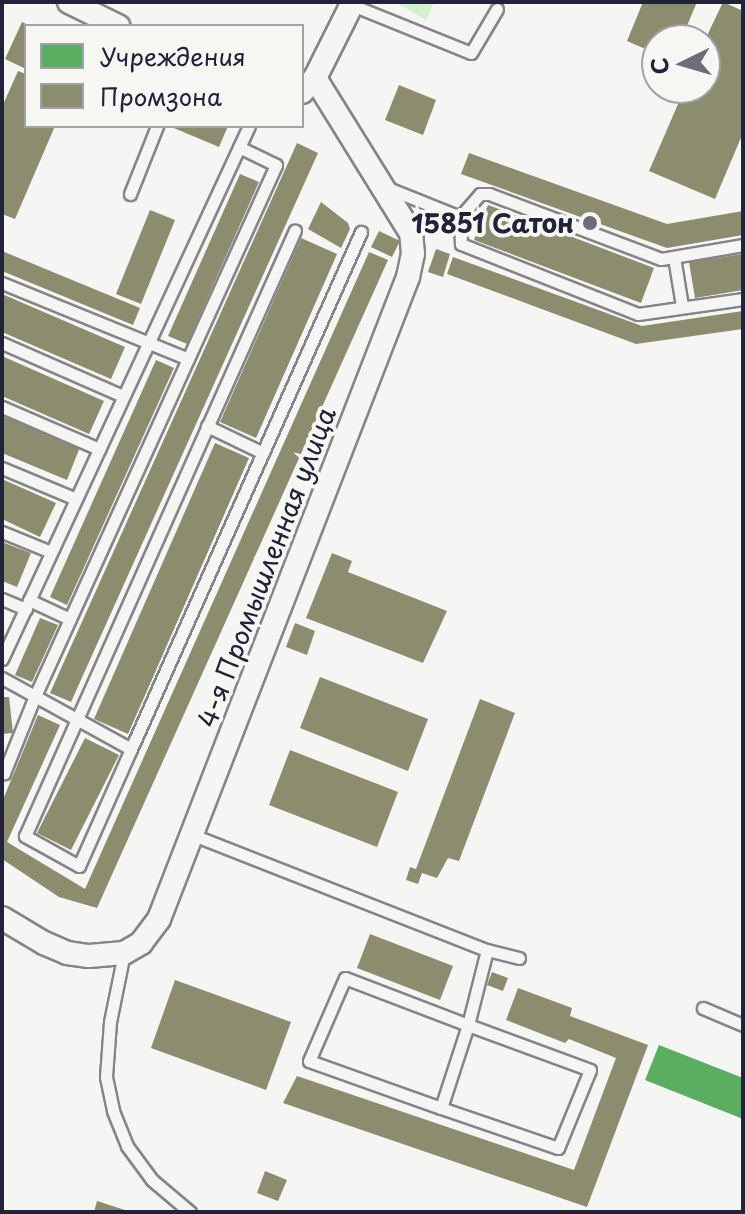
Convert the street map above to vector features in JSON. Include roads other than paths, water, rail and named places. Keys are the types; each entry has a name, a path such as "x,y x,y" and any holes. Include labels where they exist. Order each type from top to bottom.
{"street":[{"path":"69,2 114,24"},
{"name":"4-я Промышленная улица","path":"124,953 141,943 159,919 408,277 413,254 411,233 381,185 308,85 353,3"},
{"path":"2,918 67,953 89,956 124,953"}],"lane":[{"path":"353,3 471,53 497,9"},
{"path":"130,194 156,128"},
{"path":"2,659 248,128"},
{"path":"2,770 4,773 35,696 276,165 239,147"},
{"path":"381,185 460,217"},
{"path":"743,245 661,259 489,194 480,194 460,217 461,244 638,314 743,299"},
{"path":"295,230 25,836 79,866 361,232"},
{"path":"674,257 682,306"},
{"path":"2,283 188,359"},
{"path":"2,343 123,396"},
{"path":"2,407 99,449"},
{"path":"207,426 263,453"},
{"path":"2,468 76,499"},
{"path":"2,532 51,552"},
{"path":"2,599 70,619"},
{"path":"2,678 131,749"},
{"path":"193,835 487,950 519,958"},
{"path":"441,1108 468,1025 487,950"},
{"path":"124,953 106,1077 113,1111 127,1146 152,1180 190,1212"},
{"path":"345,978 468,1025 590,1070 558,1148 309,1061 345,978"},
{"path":"703,1008 743,1025"}],"place":[{"name":"15851 Сатон","path":"590,223"}]}
